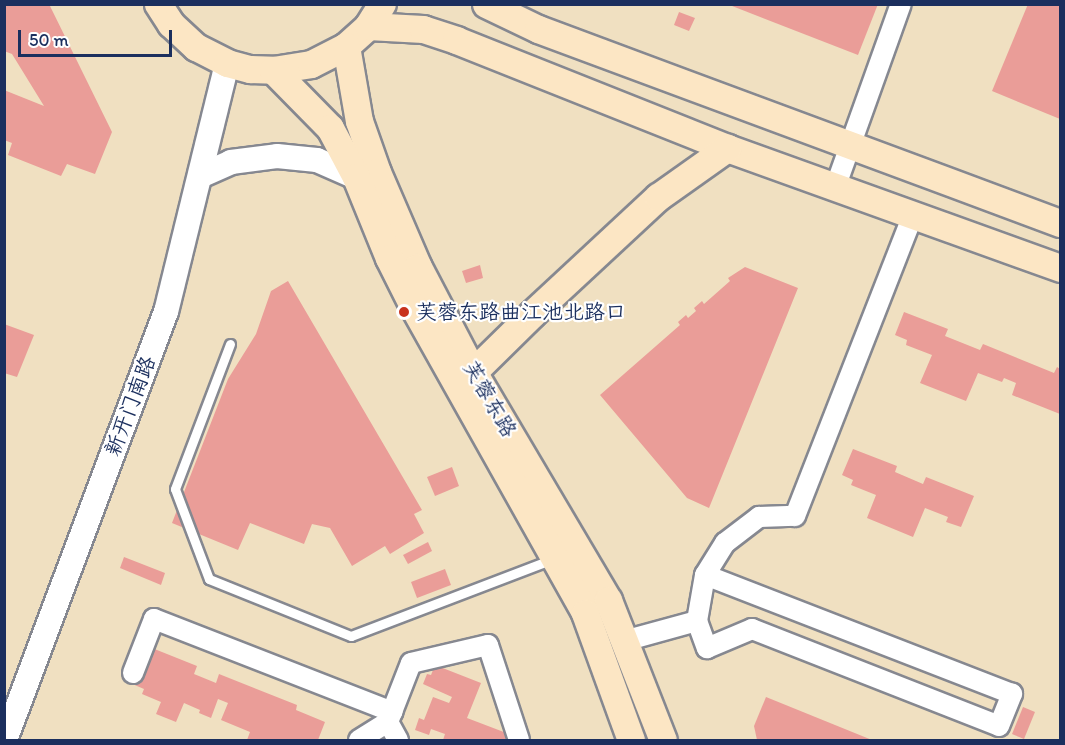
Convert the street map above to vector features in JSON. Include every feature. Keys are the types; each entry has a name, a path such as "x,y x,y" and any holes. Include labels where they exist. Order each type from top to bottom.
{"main road":[{"path":"159,4 171,24 196,47 227,63 273,70 311,64 346,46 375,15 423,29 727,148 912,217 1060,268"},
{"path":"486,4 538,29 1060,223"},
{"name":"芙蓉东路","path":"346,46 359,121 377,172 418,267 473,372 608,600 663,741"},
{"name":"芙蓉东路","path":"273,70 330,128 356,177 389,258 413,306 585,614 631,741"},
{"path":"473,372 533,313 658,198 727,148"}],"street":[{"path":"835,188 901,4"},
{"name":"新开门南路","path":"5,741 166,312 227,63"},
{"path":"200,176 231,162 277,156 317,160 356,177"},
{"path":"705,575 1012,694 999,726 752,629 707,648 697,621 705,575 725,543 759,517 795,516 912,217"},
{"path":"133,673 154,620 390,717 398,741"},
{"path":"624,641 697,621"},
{"path":"359,741 390,717 411,663 488,645 519,741"}],"lane":[{"path":"230,344 175,489 209,579 351,636 555,559"}],"building":[{"path":"4,4 49,4 112,132 95,174 67,164 61,176 8,155 12,143 4,140 4,90 44,106 12,54 4,51"},
{"path":"727,4 878,4 858,55"},
{"path":"1028,4 1060,4 1060,119 992,91"},
{"path":"679,12 695,18 689,31 674,25"},
{"path":"480,265 483,278 466,283 462,271"},
{"path":"745,267 798,288 709,508 687,498 600,395 680,325 678,322 686,315 688,318 696,311 694,308 702,301 704,304 730,281 728,278"},
{"path":"288,281 422,510 414,514 424,533 390,554 385,546 352,566 330,528 312,524 304,544 250,523 238,550 172,523 228,379 256,334 271,291"},
{"path":"904,312 948,329 945,336 980,350 983,344 1054,373 1057,367 1060,369 1060,414 1012,395 1016,383 1004,378 1002,382 978,373 966,401 920,383 932,355 906,345 907,340 895,335"},
{"path":"4,324 34,335 17,377 4,373"},
{"path":"853,449 897,466 895,472 923,484 926,477 974,496 961,527 946,522 948,517 925,508 913,537 867,518 876,495 851,485 853,480 842,475"},
{"path":"452,467 459,486 435,496 427,477"},
{"path":"428,542 432,551 408,564 403,555"},
{"path":"124,557 165,573 161,585 120,568"},
{"path":"445,569 451,585 417,598 411,582"},
{"path":"152,648 197,666 194,674 216,683 219,674 297,705 296,710 325,722 318,740 247,740 250,732 221,720 228,703 218,699 211,718 184,703 176,722 156,714 161,702 142,694 144,689 130,683 137,667"},
{"path":"435,665 481,683 467,718 509,734 506,740 443,740 445,734 431,729 429,735 415,730 419,718 424,720 433,697 449,703 452,697 423,684 427,674 431,675"},
{"path":"766,697 872,740 757,740 754,726"},
{"path":"1023,707 1035,712 1024,739 1012,734"}],"place":[{"name":"芙蓉东路曲江池北路口","path":"404,312"}]}
